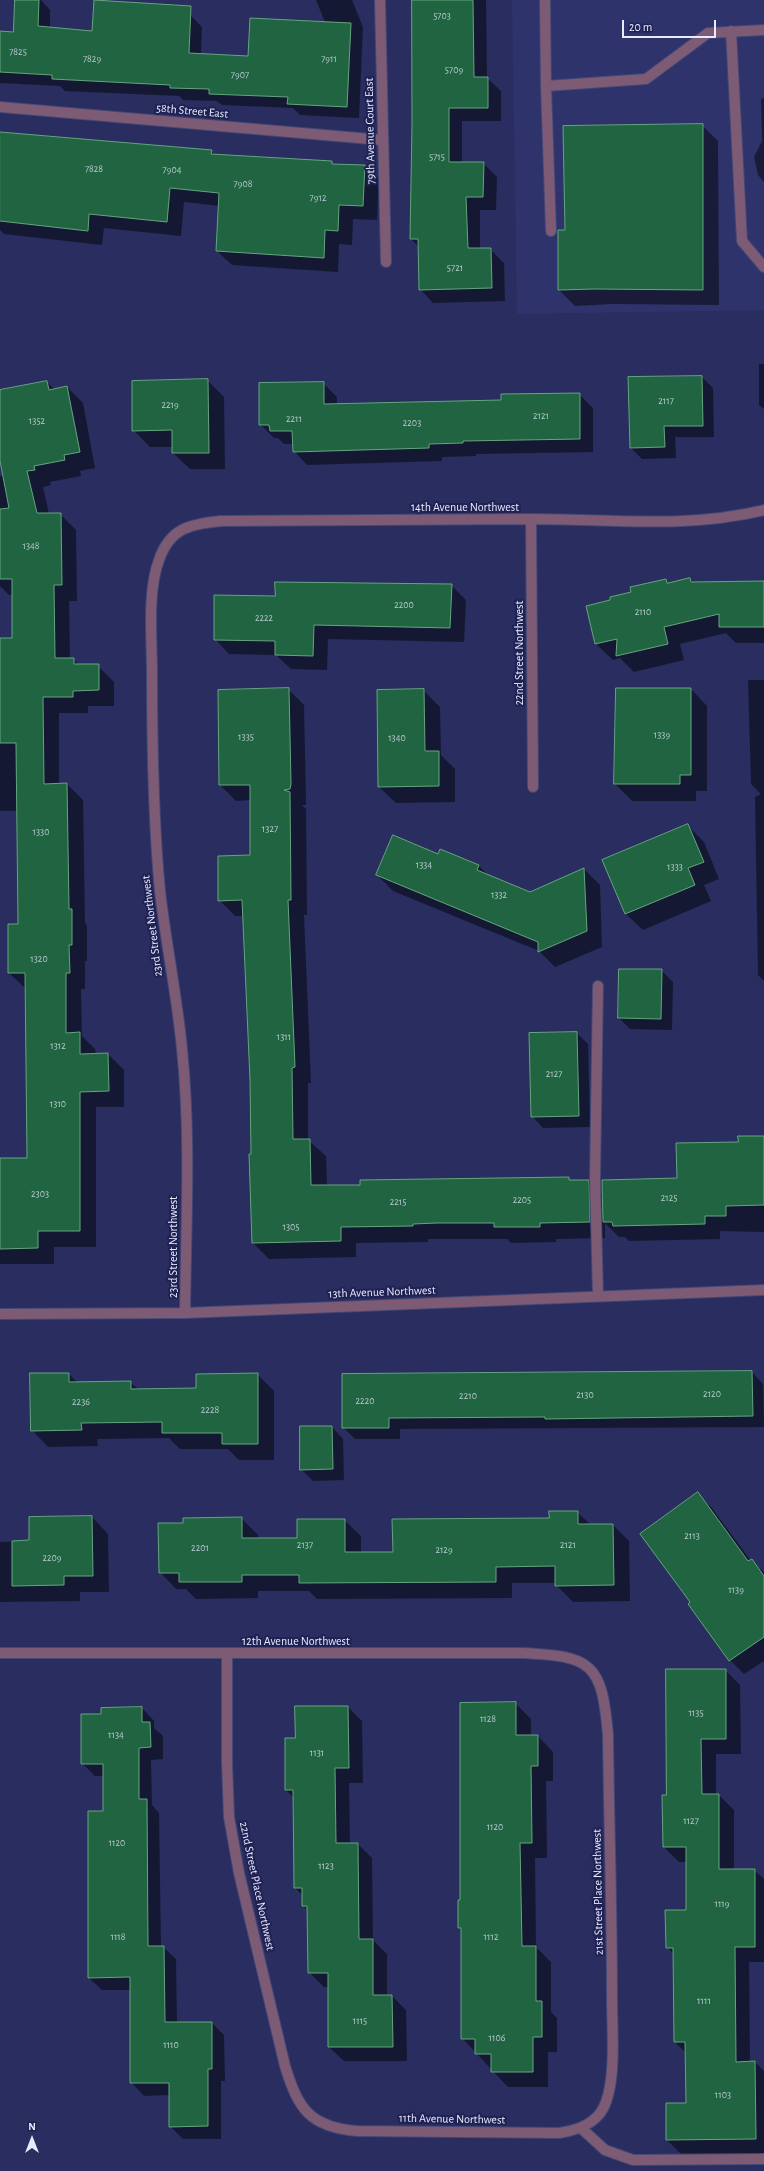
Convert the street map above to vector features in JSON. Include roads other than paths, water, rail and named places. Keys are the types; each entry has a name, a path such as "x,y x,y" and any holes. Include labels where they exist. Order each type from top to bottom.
{"street":[{"name":"79th Avenue Court East","path":"380,0 382,140 386,262"},
{"path":"545,0 546,86 551,231"},
{"path":"546,86 646,79 708,33 764,30"},
{"path":"732,31 742,241 764,267"},
{"name":"58th Street East","path":"0,107 382,140"},
{"name":"14th Avenue Northwest","path":"170,539 187,527 221,522 531,519 657,522 703,521 764,510"},
{"name":"22nd Street Northwest","path":"531,519 533,787"},
{"name":"23rd Street Northwest","path":"170,539 159,560 153,594 152,760 154,825 160,892 182,1049 186,1130 186,1313"},
{"path":"598,986 595,1178 598,1296"},
{"name":"13th Avenue Northwest","path":"0,1314 186,1313 764,1290"},
{"name":"12th Avenue Northwest","path":"0,1653 521,1653 559,1655 575,1659 589,1667"},
{"name":"22nd Street Place Northwest","path":"227,1654 227,1789 232,1834 285,2066 298,2102 308,2115"},
{"name":"21st Street Place Northwest","path":"589,1667 595,1675 604,1695 607,1728 612,1974 612,2054 609,2089 606,2101 596,2118"},
{"name":"11th Avenue Northwest","path":"308,2115 330,2127 356,2131 559,2133 581,2128 596,2118"},
{"path":"581,2128 605,2150 633,2160 764,2159"}]}
